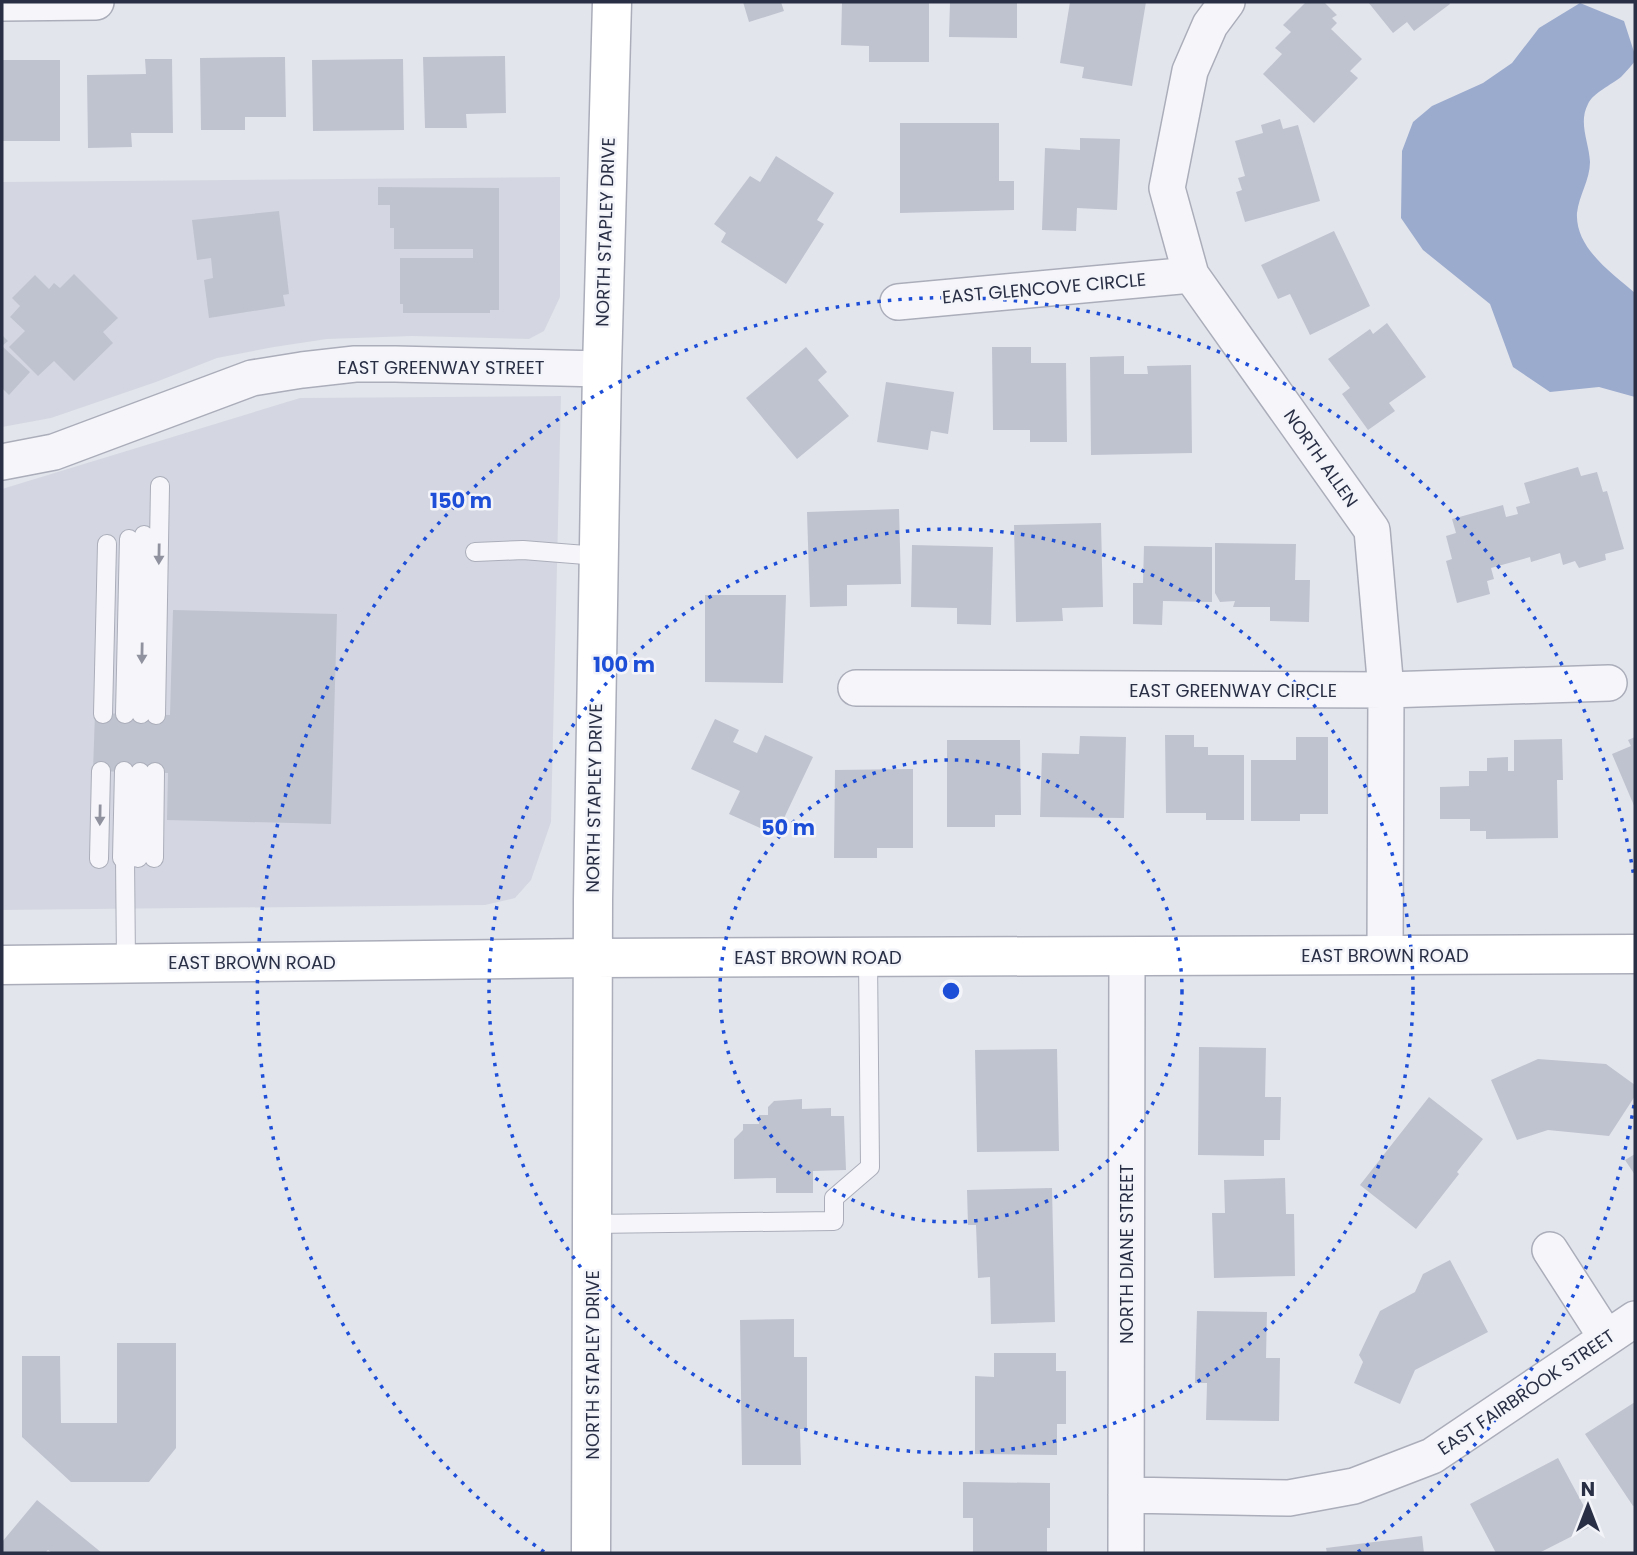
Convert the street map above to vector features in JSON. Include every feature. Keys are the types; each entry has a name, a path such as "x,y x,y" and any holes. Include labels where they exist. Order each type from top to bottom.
{"main road":[{"name":"NORTH STAPLEY DRIVE","path":"591,1553 593,958 598,556 612,2"},
{"name":"EAST BROWN ROAD","path":"2,965 593,958 1635,954"}],"street":[{"path":"2,3 96,2"},
{"name":"NORTH ALLEN","path":"1227,2 1210,25 1190,71 1167,188 1191,275 1372,530 1386,690 1385,955"},
{"name":"EAST GLENCOVE CIRCLE","path":"898,302 1191,275"},
{"name":"EAST GREENWAY STREET","path":"2,462 54,452 252,378 302,370 382,364 602,369"},
{"name":"EAST GREENWAY CIRCLE","path":"856,688 1386,690 1609,683"},
{"name":"NORTH DIANE STREET","path":"1126,1553 1127,956"},
{"path":"1550,1250 1606,1337"},
{"name":"EAST FAIRBROOK STREET","path":"1126,1495 1289,1498 1354,1486 1432,1456 1635,1319"}],"lane":[{"path":"137,537 141,714 160,486"},
{"path":"103,714 107,544"},
{"path":"474,552 523,550 598,556"},
{"path":"100,859 101,771"},
{"path":"126,963 140,771 135,858"},
{"path":"592,1224 834,1221 834,1198 870,1167 867,957"}],"shaded area":[{"path":"560,177 560,297 544,331 529,339 412,336 327,339 274,347 217,358 51,418 2,427 2,182"},
{"path":"561,396 551,822 531,880 515,898 485,905 2,910 2,489 300,398"}],"water":[{"path":"1580,3 1624,21 1635,55 1635,61 1627,71 1594,96 1585,111 1584,125 1590,169 1577,213 1578,226 1588,248 1635,293 1635,397 1599,387 1550,392 1513,367 1490,304 1423,250 1401,218 1402,151 1413,122 1432,106 1483,83 1512,63 1539,28"}],"building":[{"path":"743,2 781,2 784,11 749,22"},
{"path":"842,2 929,2 929,62 869,62 869,46 841,45"},
{"path":"950,2 1017,2 1017,38 949,37"},
{"path":"1070,2 1146,2 1132,86 1082,78 1084,67 1060,63"},
{"path":"1306,2 1324,2 1337,15 1332,18 1337,23 1331,29 1362,59 1350,71 1358,78 1314,123 1263,74 1282,54 1275,48 1291,32 1283,25"},
{"path":"1368,2 1450,4 1414,31 1407,22 1393,33"},
{"path":"505,56 506,113 466,114 467,128 425,128 423,57"},
{"path":"285,57 286,117 245,117 245,130 201,130 200,58"},
{"path":"145,59 172,59 173,133 131,133 132,147 88,148 87,75 146,74"},
{"path":"403,59 404,130 313,131 312,60"},
{"path":"2,60 60,60 60,141 2,141"},
{"path":"1280,119 1283,129 1298,125 1320,201 1245,222 1236,192 1242,190 1238,178 1245,176 1235,141 1263,133 1261,125"},
{"path":"900,123 999,123 999,181 1014,181 1014,210 900,213"},
{"path":"1080,138 1120,139 1117,210 1077,208 1076,231 1042,230 1045,148 1080,150"},
{"path":"776,156 834,193 817,220 824,224 786,284 721,242 726,233 714,224 750,176 760,182"},
{"path":"378,187 499,188 499,310 490,310 490,313 403,313 403,304 400,304 400,258 473,258 473,249 394,249 390,205 378,205"},
{"path":"279,211 289,294 283,295 285,306 209,318 204,280 213,278 211,258 197,260 192,220"},
{"path":"1334,231 1370,306 1310,335 1290,294 1278,299 1261,265"},
{"path":"74,274 118,318 103,332 113,343 74,381 54,361 38,376 9,347 25,331 10,317 20,306 12,298 35,275 49,289 54,283 60,288"},
{"path":"1387,323 1426,377 1389,403 1395,411 1368,430 1342,394 1350,388 1328,359 1370,329 1373,334"},
{"path":"2,335 8,341 2,346"},
{"path":"2,346 30,372 9,395 2,388"},
{"path":"806,347 827,372 818,380 849,416 797,459 746,398"},
{"path":"992,347 1031,347 1031,363 1066,363 1067,442 1030,442 1030,430 993,430"},
{"path":"1124,356 1124,374 1148,374 1147,366 1191,365 1192,453 1091,455 1090,357"},
{"path":"886,382 954,392 948,434 931,431 928,450 877,442"},
{"path":"1578,467 1581,476 1597,472 1603,492 1607,491 1624,549 1605,554 1606,560 1579,568 1575,561 1563,565 1560,553 1531,562 1530,557 1491,568 1494,579 1487,581 1490,594 1457,603 1446,561 1452,559 1446,536 1456,533 1452,519 1503,505 1506,517 1518,514 1516,507 1530,503 1524,483"},
{"path":"899,509 901,584 847,585 847,606 810,607 807,512"},
{"path":"1101,523 1103,607 1062,608 1063,621 1016,622 1014,525"},
{"path":"1215,543 1296,544 1295,580 1310,580 1309,622 1270,621 1270,607 1233,607 1235,601 1220,602 1215,593"},
{"path":"912,545 993,547 991,625 957,624 957,608 911,607"},
{"path":"1144,546 1212,547 1212,602 1163,601 1162,625 1133,624 1133,583 1143,583"},
{"path":"705,595 786,595 783,683 705,682"},
{"path":"173,610 337,614 331,824 167,820 168,773 93,771 95,713 170,715"},
{"path":"715,719 739,730 733,742 757,753 765,735 813,757 776,835 729,814 740,791 691,769"},
{"path":"1165,735 1194,735 1194,747 1208,747 1208,755 1244,755 1244,820 1206,820 1206,813 1166,813"},
{"path":"1080,736 1126,737 1124,818 1040,817 1042,753 1079,754"},
{"path":"1296,737 1328,737 1328,814 1300,814 1300,821 1251,821 1251,760 1296,760"},
{"path":"1635,737 1635,808 1612,754 1631,746 1628,740"},
{"path":"1562,739 1563,780 1557,780 1558,838 1486,839 1486,831 1470,831 1470,819 1440,819 1440,787 1469,786 1469,771 1487,771 1487,758 1508,757 1508,771 1514,771 1514,740"},
{"path":"947,740 1020,740 1021,815 995,815 995,827 947,827"},
{"path":"913,769 913,848 877,848 877,858 834,858 835,770"},
{"path":"1199,1047 1266,1048 1265,1097 1281,1097 1280,1140 1264,1140 1264,1156 1198,1155"},
{"path":"1057,1049 1059,1151 977,1152 975,1050"},
{"path":"1538,1059 1606,1064 1635,1085 1635,1096 1609,1136 1548,1130 1517,1140 1491,1080"},
{"path":"1429,1097 1483,1139 1416,1229 1360,1185"},
{"path":"802,1099 802,1109 831,1108 831,1116 844,1116 846,1170 813,1171 813,1193 776,1193 776,1178 734,1179 734,1139 743,1130 743,1124 759,1124 759,1115 768,1115 768,1107 774,1101"},
{"path":"1635,1154 1635,1175 1625,1160"},
{"path":"1285,1178 1286,1214 1294,1214 1295,1276 1214,1278 1212,1213 1225,1213 1224,1180"},
{"path":"1052,1188 1055,1322 991,1324 990,1277 978,1278 976,1225 968,1225 967,1190"},
{"path":"1450,1260 1488,1332 1415,1370 1400,1404 1354,1383 1363,1362 1359,1355 1380,1311 1415,1292 1423,1274"},
{"path":"1197,1311 1267,1312 1266,1358 1280,1358 1279,1421 1206,1420 1207,1383 1195,1383"},
{"path":"794,1319 794,1357 807,1357 807,1429 800,1429 801,1465 742,1465 740,1320"},
{"path":"117,1343 176,1343 176,1448 149,1482 71,1482 22,1437 22,1356 60,1356 61,1423 117,1423"},
{"path":"994,1353 1056,1353 1056,1371 1066,1371 1066,1424 1057,1424 1057,1455 975,1454 975,1376 994,1377"},
{"path":"1635,1402 1635,1505 1633,1506 1585,1434"},
{"path":"1558,1458 1594,1525 1539,1553 1496,1553 1470,1504"},
{"path":"963,1482 1050,1483 1047,1553 973,1553 973,1518 963,1518"},
{"path":"37,1500 102,1553 52,1553 48,1550 45,1553 2,1553 2,1542"},
{"path":"1422,1536 1424,1553 1327,1553 1326,1548"}]}
